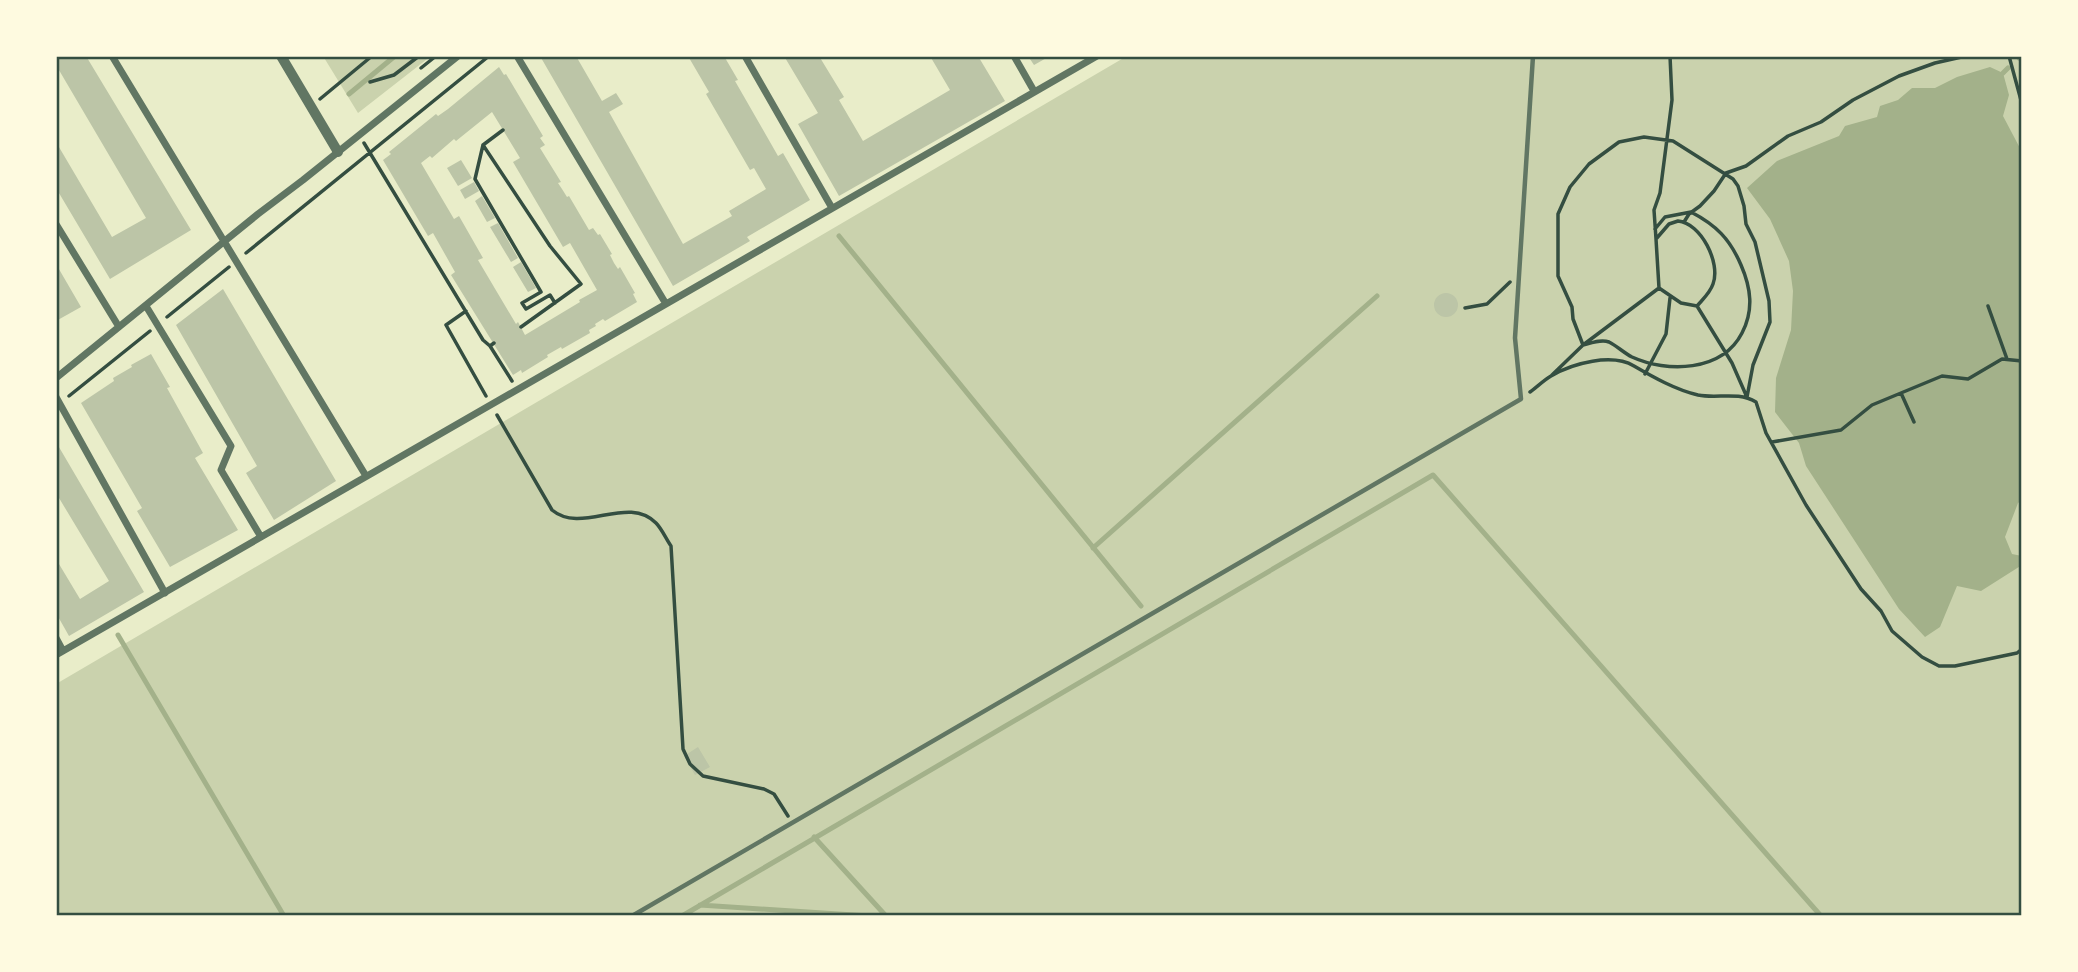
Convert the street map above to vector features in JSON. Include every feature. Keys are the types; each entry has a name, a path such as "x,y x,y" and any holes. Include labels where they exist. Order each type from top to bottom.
{"street":[{"path":"111,56 366,477"},
{"path":"281,56 338,152"},
{"path":"56,378 458,56"},
{"path":"517,56 666,304"},
{"path":"746,56 832,208"},
{"path":"1014,56 1034,91"},
{"path":"56,638 60,653 1097,56"},
{"path":"56,224 119,327"},
{"path":"146,306 231,446 221,470 261,537"},
{"path":"58,400 165,593"}],"lane":[{"path":"632,916 1521,400 1515,338 1533,56"}],"path":[{"path":"310,107 372,56"},
{"path":"370,82 394,75 419,56"},
{"path":"58,400 157,325 489,56"},
{"path":"1670,56 1672,100 1660,193 1654,209 1659,288 1670,298 1697,306 1725,351 1747,397"},
{"path":"1655,229 1665,218 1691,212 1700,206 1726,173 1746,166 1788,136 1821,121 1853,100 1899,76 1935,63 1966,56"},
{"path":"2009,56 2022,104"},
{"path":"503,130 483,145 475,179 541,292 522,303 526,309 550,295 555,303"},
{"path":"359,135 483,340 492,345 516,389"},
{"path":"1583,345 1573,319 1572,307 1558,276 1560,207 1578,174 1619,142 1634,139 1666,140 1682,145 1726,173 1738,186 1746,224 1755,242 1769,300 1770,322 1753,365 1747,397"},
{"path":"483,145 550,246 581,284 521,327"},
{"path":"1583,345 1609,342 1633,358 1651,364 1695,366 1725,351 1740,338 1745,327 1750,290 1729,240 1718,228 1691,212"},
{"path":"1656,239 1669,225 1684,222 1691,212"},
{"path":"1684,222 1703,239 1715,270 1714,282 1697,306"},
{"path":"1465,308 1487,304 1508,282 1518,284"},
{"path":"1521,400 1583,345 1659,288"},
{"path":"1645,375 1666,334 1670,298"},
{"path":"1988,306 2007,359"},
{"path":"466,311 446,325 552,510 560,517 576,519 631,511 655,522 671,546 683,749 690,764 703,776 764,789 774,794 793,824"},
{"path":"1772,442 1841,430 1872,405 1942,376 1968,379 2002,359 2022,361"},
{"path":"1551,376 1578,365 1615,361 1633,365 1645,375 1698,395 1747,397 1756,402 1766,433 1806,505 1861,589 1881,611 1892,631 1909,647 1939,666 1994,659 2022,649"},
{"path":"1901,393 1913,422"}],"shaded area":[{"path":"323,56 431,56 358,113"},
{"path":"1127,56 2022,56 2022,916 56,916 56,684"},
{"path":"1990,67 2003,73 2009,95 2003,116 2022,152 2022,500 2018,503 2005,537 2012,554 2022,556 2022,565 1981,591 1957,586 1940,627 1925,637 1899,609 1806,466 1799,443 1775,412 1776,378 1791,330 1793,291 1789,261 1770,219 1747,188 1777,161 1839,136 1845,126 1877,117 1880,106 1898,100 1912,88 1935,88 1957,77"}],"building":[{"path":"56,56 86,56 191,230 110,279 56,188 56,142 112,237 146,218 56,65"},
{"path":"540,56 576,56 602,101 616,93 623,104 609,112 683,244 732,216 729,211 766,189 754,168 750,170 706,94 709,92 688,56 724,56 738,80 735,81 778,156 783,153 810,200 747,237 750,241 673,286"},
{"path":"784,56 819,56 844,97 839,100 863,141 950,90 930,56 978,56 1005,101 839,196 798,124 818,113"},
{"path":"1028,56 1050,56 1034,65"},
{"path":"499,67 504,75 506,74 543,136 540,138 545,145 540,148 561,182 558,183 589,230 593,228 600,234 612,254 610,255 614,263 618,269 620,267 635,293 633,294 637,302 605,321 603,319 589,330 590,333 547,355 548,357 522,373 521,370 513,375 451,275 455,272 433,233 428,236 383,160 391,154 389,152 436,114 438,116","holes":["492,112 520,158 513,162 563,247 570,243 597,290 525,335 478,260 483,258 459,216 454,219 421,163 430,156 432,158 454,139 456,141"]},
{"path":"461,160 472,178 458,186 447,168"},
{"path":"474,182 479,191 465,199 460,190"},
{"path":"482,196 495,218 487,222 475,201"},
{"path":"498,223 518,258 511,262 490,227"},
{"path":"521,262 536,288 528,292 513,267"},
{"path":"56,264 81,307 56,321"},
{"path":"223,289 336,481 274,520 246,473 257,466 176,325"},
{"path":"1446,293 1455,296 1458,305 1455,314 1446,317 1437,314 1434,305 1437,296"},
{"path":"151,354 203,453 195,458 238,530 170,567 137,511 142,508 81,403 114,381 113,378 132,367 131,365"},
{"path":"56,442 144,592 69,636 56,613 56,559 80,599 109,581 56,493"},
{"path":"698,747 710,767 695,775 684,756"}],"waterway":[{"path":"349,94 395,56"},
{"path":"2003,73 2008,68"},
{"path":"839,236 1141,606"},
{"path":"1093,548 1377,296"},
{"path":"682,916 1433,475 1821,916"},
{"path":"118,635 284,916"},
{"path":"814,837 886,916"},
{"path":"700,905 869,916"}]}
